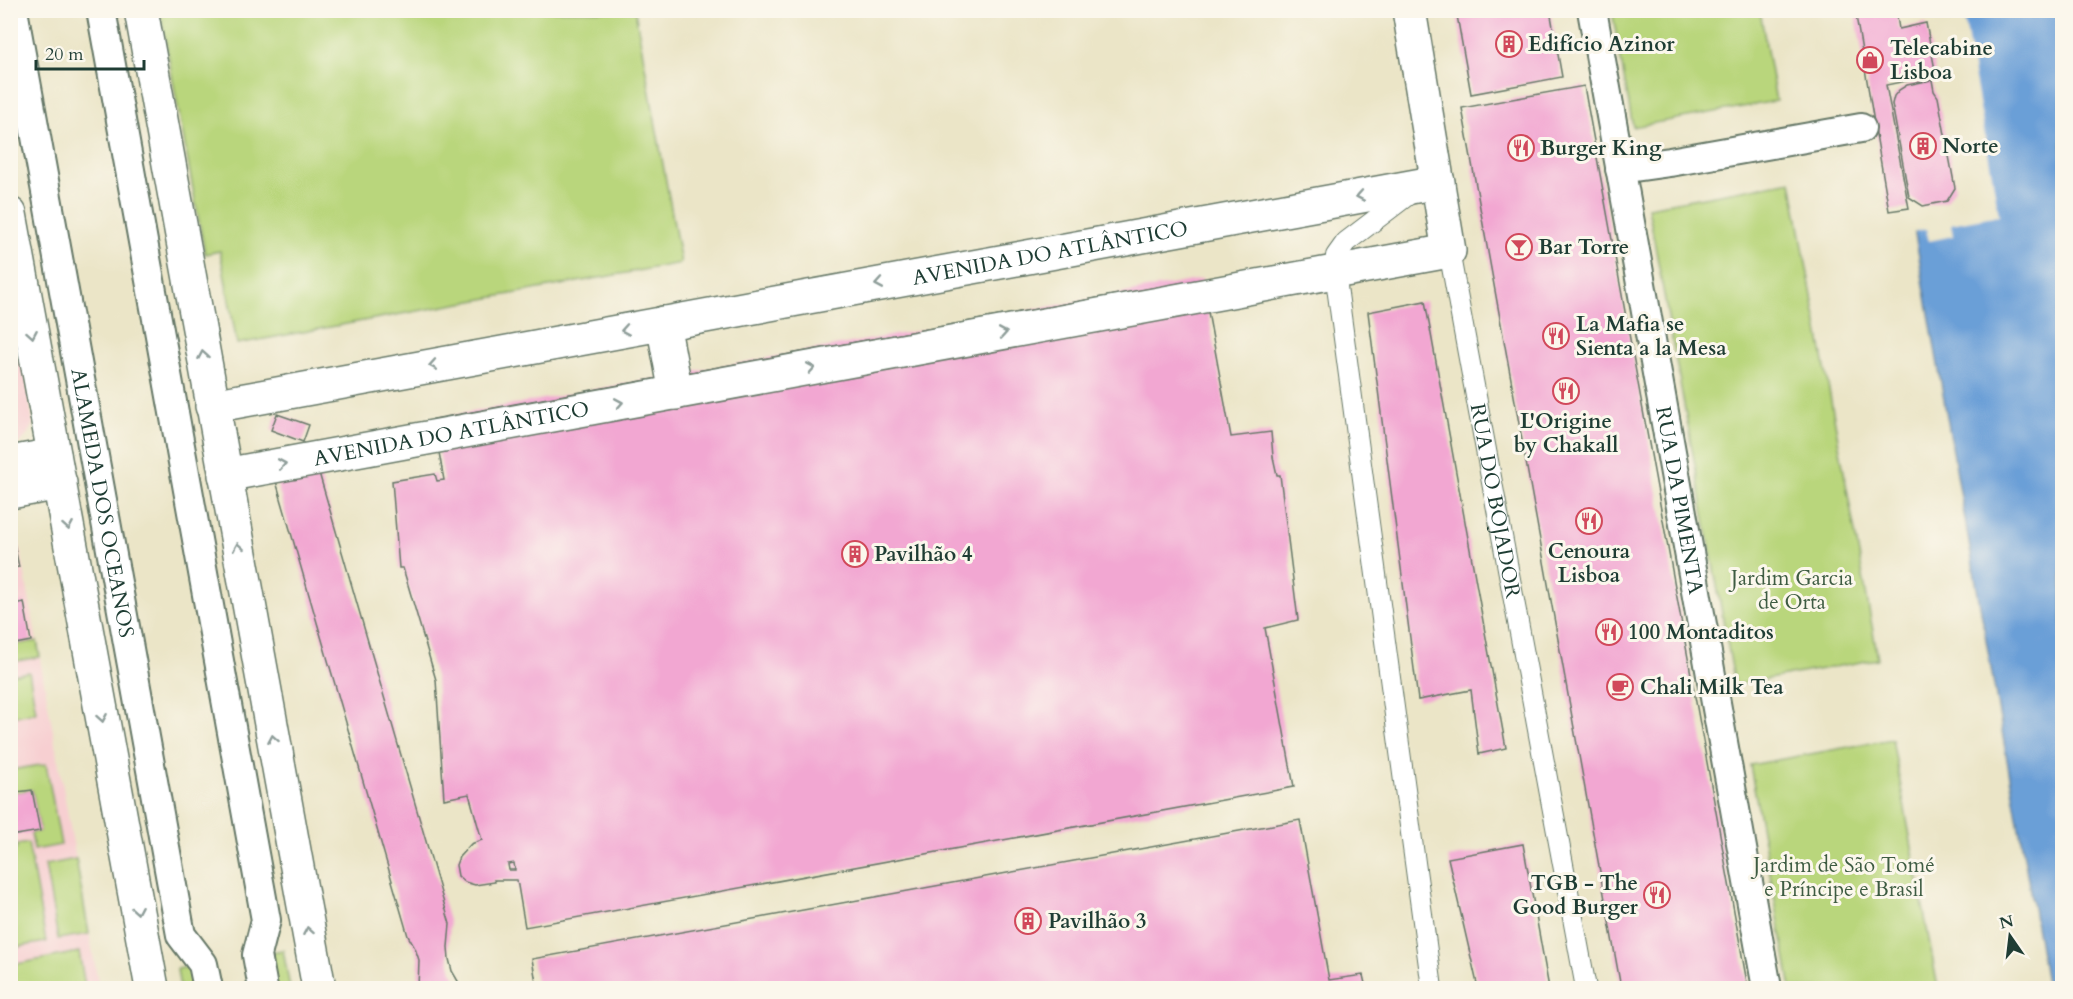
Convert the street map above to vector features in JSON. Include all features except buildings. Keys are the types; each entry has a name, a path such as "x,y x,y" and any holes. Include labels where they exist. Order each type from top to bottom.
{"street":[{"name":"ALAMEDA DOS OCEANOS","path":"13,10 181,935 203,964 208,988"},
{"path":"101,10 267,920 257,955 263,988"},
{"path":"141,10 319,988"},
{"name":"RUA DO BOJADOR","path":"1409,10 1430,183 1449,251"},
{"name":"RUA DA PIMENTA","path":"1592,10 1767,988"},
{"path":"1620,169 1861,128"},
{"name":"AVENIDA DO ATLÂNTICO","path":"212,406 1430,183"},
{"name":"ALAMEDA DOS OCEANOS","path":"10,214 152,988"},
{"name":"AVENIDA DO ATLÂNTICO","path":"225,475 1449,251"},
{"path":"663,323 676,393"},
{"path":"10,463 57,469"},
{"path":"10,492 57,469"}],"lane":[{"path":"1430,183 1346,242 1336,256 1335,272 1432,988"},
{"name":"RUA DO BOJADOR","path":"1449,251 1586,988"}],"shaded area":[{"path":"10,269 33,424 26,437 10,451"},
{"path":"10,495 14,514 99,988 11,988"}],"green space":[{"path":"160,11 635,11 681,263 237,344 220,251 205,254"},
{"path":"1612,11 1760,11 1776,101 1633,127"},
{"name":"Jardim Garcia de Orta","path":"1791,181 1878,659 1735,685 1648,207"},
{"path":"37,641 40,657 11,662 11,645"},
{"path":"29,672 36,712 11,717 11,675"},
{"name":"Jardim de São Tomé e Príncipe e Brasil","path":"1892,739 1938,988 1791,988 1750,765"},
{"path":"46,764 61,845 34,850 31,833 40,831 32,790 11,793 11,770"},
{"path":"28,843 46,942 11,948 11,851 17,849 16,845"},
{"path":"76,859 89,934 58,939 45,865"},
{"path":"283,950 290,988 268,988 262,954"},
{"path":"79,952 85,986 11,988 11,965"},
{"path":"198,965 202,988 180,988 177,969"}],"water":[{"path":"1876,11 2062,11 2062,988 2047,988"}],"pier":[{"path":"1873,10 1963,11 1999,215 1951,224 1953,236 1929,241 1926,229 1912,232"}],"place":[{"name":"Edifício Azinor","path":"1509,44"},
{"name":"Telecabine Lisboa","path":"1870,60"},
{"name":"Norte","path":"1923,146"},
{"name":"Burger King","path":"1521,148"},
{"name":"Bar Torre","path":"1519,247"},
{"name":"La Mafia se Sienta a la Mesa","path":"1556,336"},
{"name":"L'Origine by Chakall","path":"1566,391"},
{"name":"Cenoura Lisboa","path":"1589,521"},
{"name":"Pavilhão 4","path":"855,554"},
{"name":"100 Montaditos","path":"1609,632"},
{"name":"Chali Milk Tea","path":"1620,687"},
{"name":"TGB - The Good Burger","path":"1657,895"},
{"name":"Pavilhão 3","path":"1028,921"}]}
